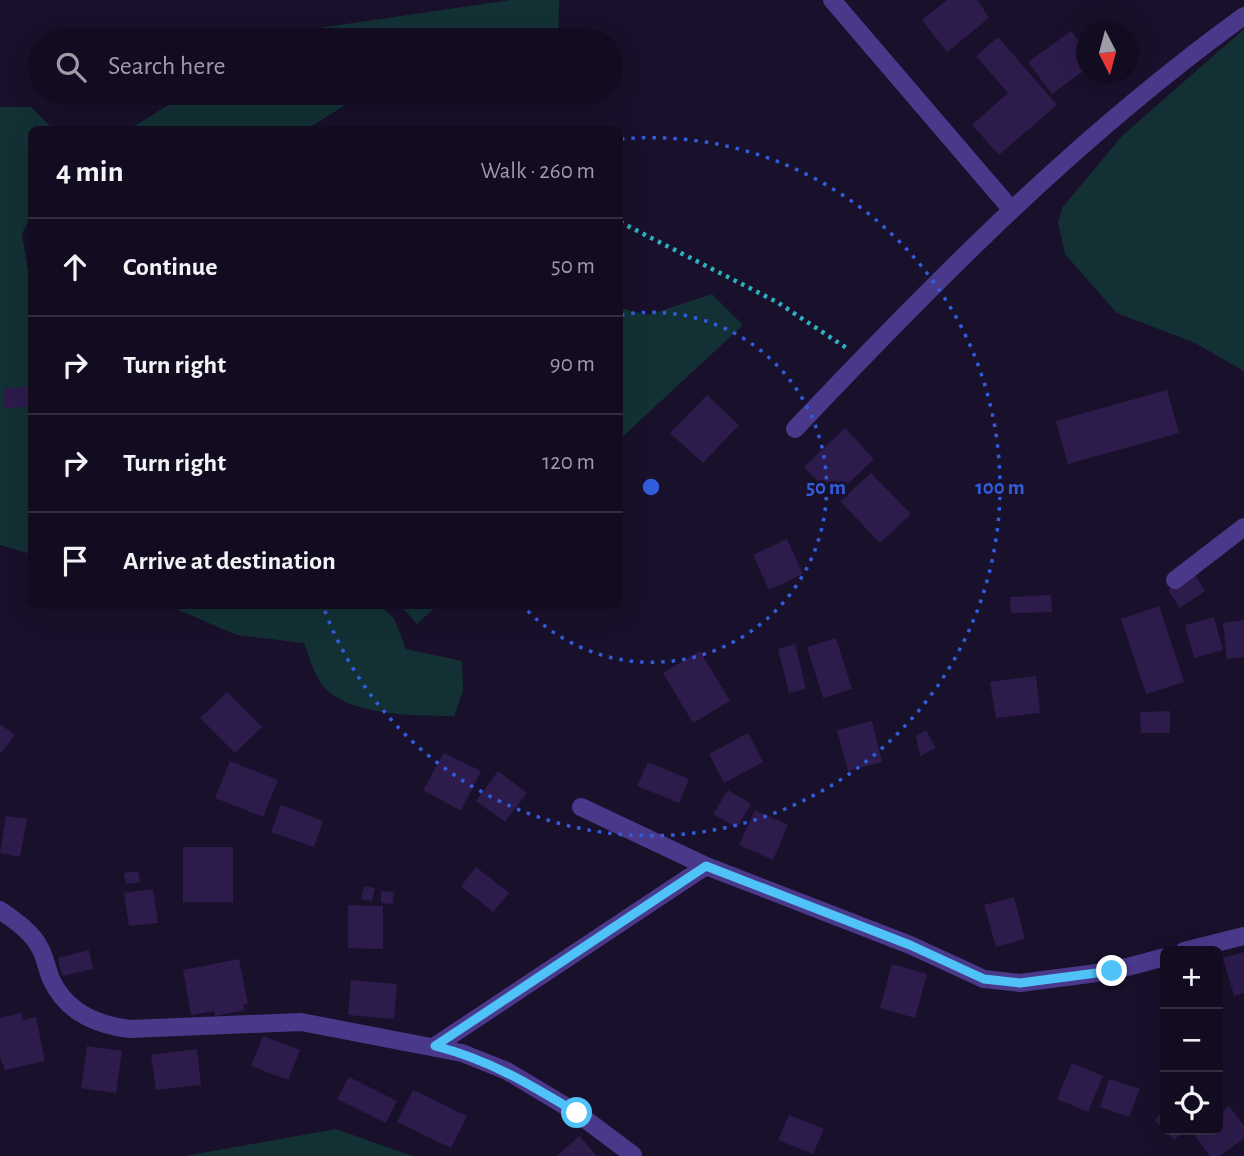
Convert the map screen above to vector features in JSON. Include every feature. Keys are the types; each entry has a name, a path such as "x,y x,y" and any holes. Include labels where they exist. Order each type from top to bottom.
{"street":[{"path":"832,0 1012,209"},
{"path":"795,429 862,358 1012,209 1097,132 1244,16"},
{"path":"1175,580 1244,527"},
{"path":"581,807 706,866 910,945 984,979 1020,983 1112,971 1160,958"},
{"path":"435,1046 706,866"},
{"path":"4,918 39,946 52,981 67,1003 84,1017 108,1027 130,1029 301,1022 435,1046 462,1053 508,1071 577,1113 632,1155"},
{"path":"1204,946 1244,936"}],"path":[{"path":"623,224 777,302 862,358"}],"green space":[{"path":"510,0 559,0 558,28 319,28"},
{"path":"1244,29 1244,371 1195,343 1117,313 1065,254 1058,223 1062,208 1123,135"},
{"path":"168,105 346,105 312,126 135,126"},
{"path":"0,107 31,107 50,126 28,126 28,221 22,234 28,272 28,553 0,545"},
{"path":"712,294 743,325 623,436 623,309 648,315"},
{"path":"176,609 384,609 394,618 406,649 462,661 463,691 454,716 402,714 363,708 332,694 321,683 304,643 237,635"},
{"path":"404,609 434,609 417,624"},
{"path":"336,1129 412,1156 185,1156"}],"building":[{"path":"947,0 978,0 989,18 947,52 922,20"},
{"path":"1071,31 1076,38 1076,76 1052,94 1028,62"},
{"path":"998,37 1057,105 999,155 972,125 1008,93 976,56"},
{"path":"28,386 28,406 4,408 3,389"},
{"path":"1167,390 1179,433 1068,464 1056,421"},
{"path":"707,395 739,425 703,463 670,433"},
{"path":"845,428 874,459 833,498 804,467"},
{"path":"871,473 911,514 880,543 840,501"},
{"path":"787,539 803,574 769,590 753,555"},
{"path":"1194,573 1205,591 1180,608 1168,590"},
{"path":"1051,595 1052,612 1011,613 1010,597"},
{"path":"1159,606 1184,682 1146,694 1121,619"},
{"path":"1214,617 1223,650 1194,658 1185,625"},
{"path":"1244,620 1244,657 1227,659 1223,623"},
{"path":"836,638 852,689 823,698 807,647"},
{"path":"795,644 806,689 789,693 778,649"},
{"path":"700,651 730,701 693,723 663,673"},
{"path":"1036,676 1040,713 996,718 990,682"},
{"path":"227,692 262,727 235,753 200,718"},
{"path":"1170,711 1170,733 1141,733 1140,712"},
{"path":"872,721 882,762 848,771 837,730"},
{"path":"0,724 15,735 0,754"},
{"path":"926,730 936,748 920,756 916,736"},
{"path":"748,733 763,762 724,783 709,754"},
{"path":"444,753 481,771 461,811 423,790"},
{"path":"230,761 278,780 263,817 215,798"},
{"path":"648,762 689,779 679,803 637,786"},
{"path":"498,771 527,793 505,822 476,801"},
{"path":"728,790 751,804 737,828 713,814"},
{"path":"281,805 323,821 314,847 271,832"},
{"path":"755,810 788,825 773,860 739,845"},
{"path":"6,816 27,819 20,857 0,853"},
{"path":"183,847 233,847 233,902 183,902"},
{"path":"476,867 509,893 493,912 461,886"},
{"path":"138,871 140,882 126,884 124,873"},
{"path":"364,886 375,888 372,901 361,899"},
{"path":"153,889 158,923 129,926 124,893"},
{"path":"381,891 394,892 393,904 381,903"},
{"path":"1014,897 1025,939 996,947 984,905"},
{"path":"348,905 383,906 383,949 348,948"},
{"path":"89,950 93,969 62,976 58,958"},
{"path":"1244,952 1244,993 1234,996 1223,958"},
{"path":"239,959 248,1004 243,1005 245,1010 215,1016 214,1011 191,1015 183,970"},
{"path":"892,964 927,974 915,1018 880,1008"},
{"path":"351,980 397,984 394,1019 348,1015"},
{"path":"21,1013 23,1020 36,1017 45,1061 5,1070 0,1057 0,1018"},
{"path":"263,1036 300,1050 288,1080 251,1066"},
{"path":"87,1046 122,1051 116,1093 81,1088"},
{"path":"197,1049 201,1085 156,1090 151,1055"},
{"path":"1072,1063 1103,1076 1088,1112 1057,1099"},
{"path":"349,1077 397,1101 386,1123 337,1099"},
{"path":"1109,1079 1140,1089 1129,1117 1100,1107"},
{"path":"413,1090 467,1116 451,1148 397,1122"},
{"path":"1229,1106 1244,1126 1244,1138 1220,1156 1210,1156 1194,1135 1223,1135 1223,1111"},
{"path":"1160,1114 1160,1126 1154,1120"},
{"path":"789,1115 824,1129 813,1154 778,1140"},
{"path":"579,1136 597,1156 557,1156"}],"route":[{"path":"577,1113 508,1071 462,1053 435,1046 706,866 910,945 957,969 984,979 1020,983 1112,971"}]}
